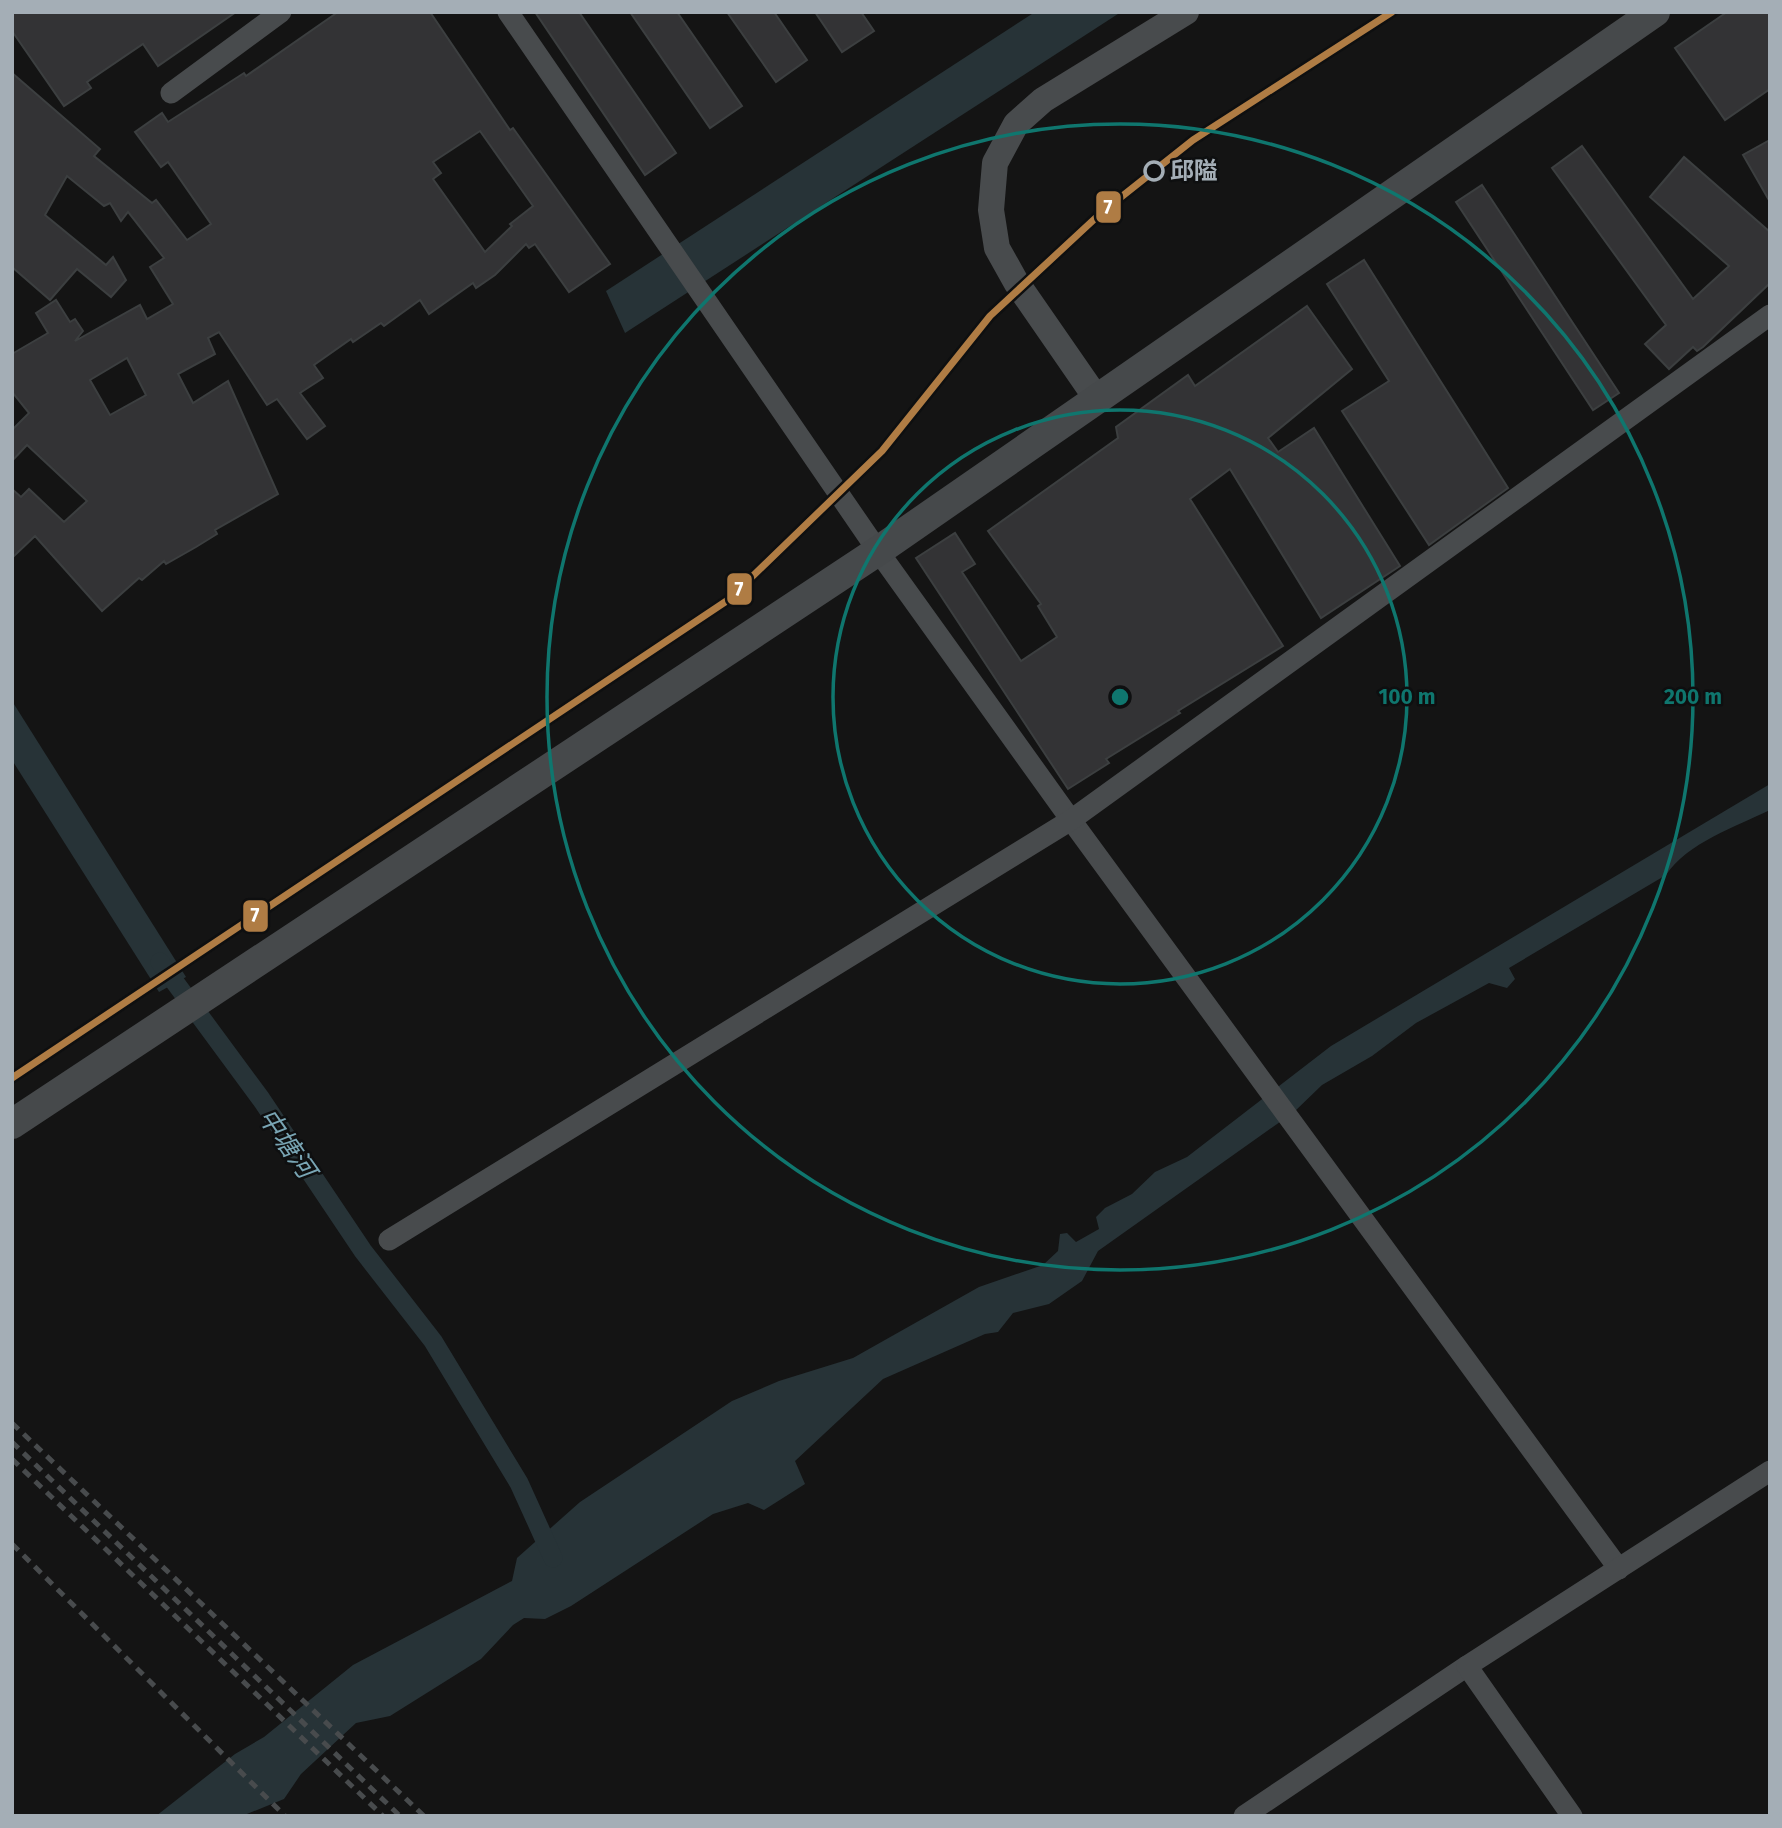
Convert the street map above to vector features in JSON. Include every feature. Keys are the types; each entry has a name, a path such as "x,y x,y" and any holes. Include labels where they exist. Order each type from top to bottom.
{"main road":[{"path":"12,1124 878,551 1656,12"}],"street":[{"path":"171,93 281,12"},
{"path":"508,12 878,551 1071,820 1619,1569"},
{"path":"1097,400 1016,282 997,248 991,210 995,163 1016,124 1043,100 1186,12"},
{"path":"389,1240 1071,820 1770,315"},
{"path":"1244,1816 1467,1666 1770,1471"},
{"path":"1467,1666 1572,1816"}],"shaded area":[{"path":"1035,12 1121,12 625,333 606,291"},
{"path":"12,701 186,977 159,992 12,760"},
{"path":"1770,784 1770,810 1699,845 1666,875 1509,968 1515,979 1507,988 1489,983 1416,1023 1372,1056 1322,1085 1294,1112 1098,1251 1082,1281 1049,1304 1013,1313 998,1332 985,1334 883,1379 795,1461 805,1484 764,1510 748,1503 713,1514 571,1606 545,1619 524,1618 513,1625 481,1659 390,1716 356,1723 301,1774 284,1799 242,1816 156,1816 235,1754 264,1737 353,1665 512,1581 517,1558 580,1502 732,1401 779,1381 853,1358 979,1287 1043,1265 1058,1251 1060,1234 1067,1233 1076,1242 1099,1229 1096,1217 1105,1208 1132,1194 1155,1172 1187,1157 1331,1046"}],"building":[{"path":"12,12 236,12 158,66 143,44 87,82 91,88 64,106 12,31"},
{"path":"338,12 430,12 510,130 513,128 610,264 569,292 535,244 529,248 526,244 495,275 476,288 473,283 429,314 420,300 384,326 381,323 353,342 351,339 314,365 323,378 300,393 325,426 307,439 277,399 267,405 219,332 208,338 215,354 178,374 193,403 228,381 278,494 215,530 217,534 196,547 166,564 164,561 142,580 139,578 102,611 35,536 12,558 12,489 21,497 29,489 64,522 87,501 27,445 12,461 12,430 29,413 12,392 12,354 48,333 36,313 56,300 70,322 75,319 83,331 75,341 140,305 147,319 173,304 150,267 164,258 128,212 121,221 110,203 104,206 67,176 45,215 106,265 113,257 126,280 111,297 77,269 50,300 12,267 12,73 100,149 94,156 152,203 156,200 187,240 211,224 168,162 161,167 135,132 162,113 168,122 244,73 246,76","holes":["480,131 533,206 510,224 512,226 485,252 433,179 441,173 433,162","127,358 146,395 110,415 90,380"]},
{"path":"535,12 579,12 676,153 645,175"},
{"path":"630,12 677,12 742,106 710,128"},
{"path":"727,12 774,12 807,60 776,82"},
{"path":"815,12 861,12 874,31 842,52"},
{"path":"1727,12 1770,12 1770,89 1725,120 1675,48"},
{"path":"1770,140 1770,202 1743,155"},
{"path":"1582,146 1693,299 1729,266 1650,197 1684,157 1770,232 1770,283 1703,347 1697,351 1693,347 1669,369 1645,344 1666,325 1552,168"},
{"path":"1482,185 1619,393 1593,410 1456,202"},
{"path":"1364,260 1508,488 1429,545 1342,411 1389,381 1327,284"},
{"path":"1307,306 1352,369 1268,438 1278,452 1314,428 1400,566 1321,618 1230,469 1190,499 1283,646 1178,711 1180,713 1106,759 1109,763 1068,789 916,558 955,533 975,564 962,572 1021,661 1057,637 1038,606 1041,604 988,531 1118,438 1116,427 1188,375 1195,386"}],"waterway":[{"name":"中塘河","path":"160,962 261,1099 363,1251 433,1341 519,1483 553,1558"}],"railway":[{"path":"12,1423 424,1816"},
{"path":"12,1442 400,1816"},
{"path":"12,1459 383,1816"},
{"path":"12,1544 285,1816"}],"transit line":[{"name":"7","path":"12,1078 728,600 882,451 990,316 1101,213 1193,140 1392,12"}],"place":[{"name":"邱隘","path":"1154,171"}]}
